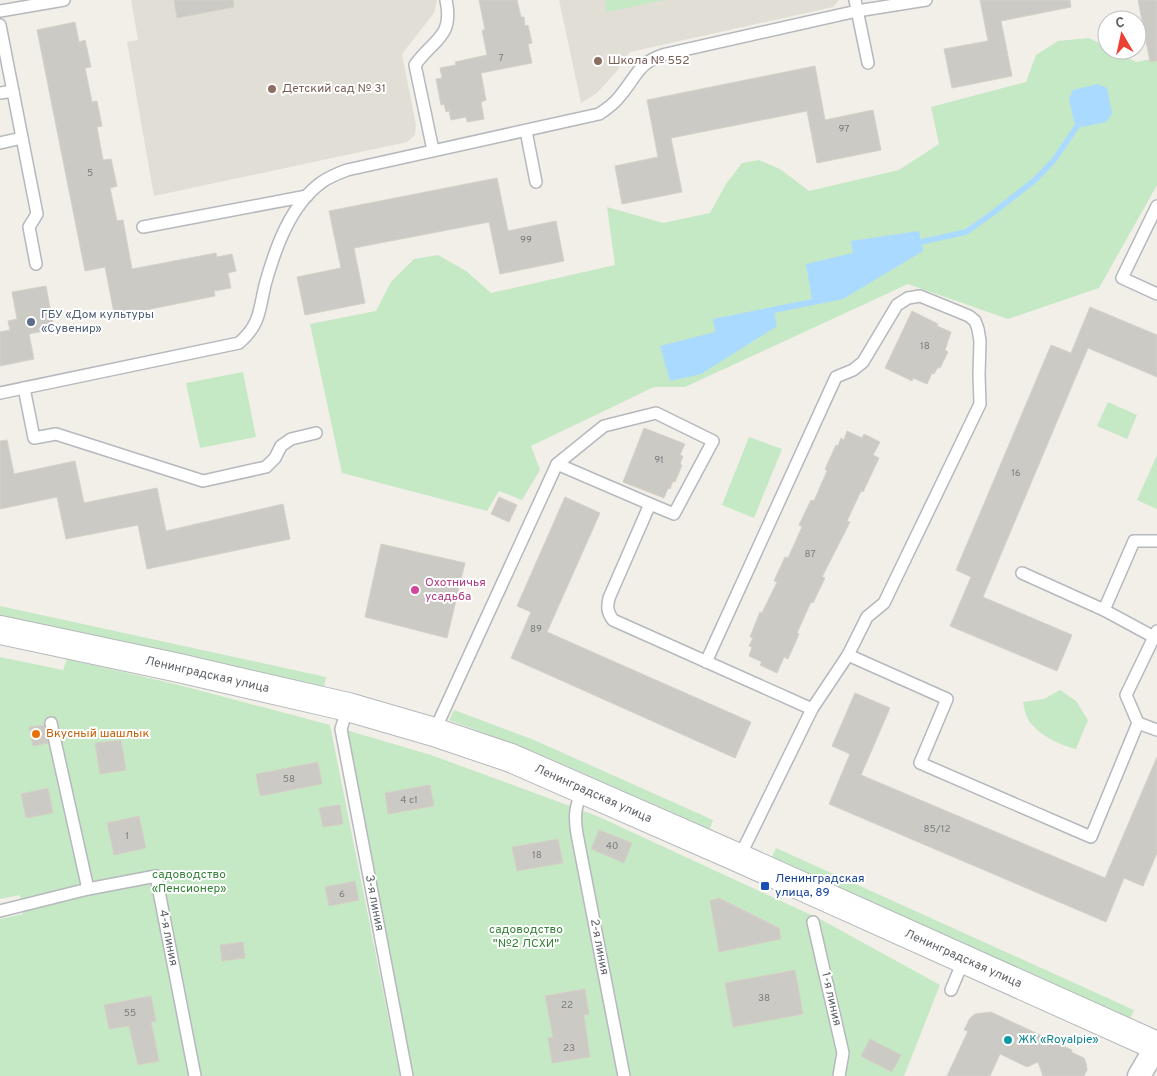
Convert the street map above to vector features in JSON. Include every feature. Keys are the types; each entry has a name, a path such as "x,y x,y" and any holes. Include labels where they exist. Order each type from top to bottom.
{"street":[{"name":"Ленинградская улица","path":"0,630 179,668 344,718 434,732 511,758 739,858 1157,1046"},
{"path":"1139,1076 1157,1046"}],"lane":[{"path":"0,11 64,0"},
{"path":"434,150 415,65 422,55 433,47 446,30 449,15 446,0"},
{"path":"0,392 239,343 254,329 280,240 297,210 307,196 323,181 346,170 598,114 611,106 638,70 652,58 856,6 926,0"},
{"path":"856,6 868,63"},
{"path":"0,24 37,214 29,227 36,264"},
{"path":"0,93 13,91"},
{"path":"526,130 536,182"},
{"path":"0,143 22,138"},
{"path":"143,227 307,196"},
{"path":"1157,206 1122,278 1157,294"},
{"path":"706,662 836,377 853,370 863,362 897,305 908,298 920,296 969,316 975,321 980,341 980,404 884,603 866,617 848,655 812,709 739,858"},
{"path":"24,388 34,438 56,434 203,481 266,468 275,458 281,446 291,439 316,433"},
{"path":"434,732 557,464 604,426 656,413 713,441 674,514 557,464"},
{"path":"650,504 609,598 607,607 613,620 812,709"},
{"path":"1104,610 1134,540 1157,541"},
{"path":"848,655 947,699 920,763 1091,837 1138,723 1126,695 1156,634 1022,573"},
{"name":"3-я линия","path":"344,718 407,1076"},
{"path":"51,723 88,889"},
{"path":"1138,723 1157,730"},
{"name":"2-я линия","path":"583,790 574,817 624,1076"},
{"name":"4-я линия","path":"0,911 88,889 156,876 195,1076"},
{"name":"1-я линия","path":"813,922 843,1052 839,1076"},
{"path":"950,990 964,959"}],"shaded area":[{"name":"Детский сад № 31","path":"131,0 437,0 434,13 402,54 416,125 415,135 407,142 154,196 127,42 138,40"},
{"name":"Школа № 552","path":"559,0 839,0 833,7 630,52 617,71 597,93 581,103"}],"green space":[{"path":"605,0 664,0 607,12"},
{"path":"1089,38 1097,42 1097,60 1132,60 1136,62 1157,58 1157,185 1099,288 1008,319 908,284 685,387 654,387 531,446 540,470 522,500 499,491 487,511 342,473 310,324 376,311 391,282 414,259 438,255 466,271 491,293 615,265 607,207 663,223 710,213 726,184 742,163 759,160 780,169 809,191 899,170 939,144 931,107 1026,82 1036,55 1058,41"},
{"path":"243,372 256,437 200,448 186,383"},
{"path":"1108,402 1137,415 1127,439 1097,426"},
{"path":"749,437 782,449 754,518 722,505"},
{"path":"1157,455 1157,509 1137,500"},
{"path":"0,606 326,677 324,687 0,617"},
{"name":"садоводство «Пенсионер»","path":"0,657 63,670 67,659 179,685 330,725 400,1076 0,1076 0,919 23,914 20,895 0,899"},
{"path":"1060,690 1076,701 1088,720 1076,749 1056,742 1044,735 1033,726 1027,717 1023,702 1044,699"},
{"path":"454,710 534,740 713,820 710,829 530,750 449,720"},
{"name":"садоводство \"№2 ЛСХИ\"","path":"346,730 431,755 597,816 820,919 940,985 904,1076 411,1076"},
{"path":"776,848 1134,1010 1130,1019 772,857"}],"water":[{"path":"1098,84 1107,88 1112,114 1106,122 1082,127 1074,122 1069,98 1073,90"},
{"path":"919,231 923,251 843,299 774,313 777,326 701,374 670,381 660,346 715,332 713,319 812,299 806,264 853,253 851,241"}],"building":[{"path":"174,0 233,0 234,7 177,18"},
{"path":"479,0 517,0 521,17 524,17 525,26 528,25 532,43 528,44 532,63 481,73 486,100 481,102 484,119 467,122 466,117 451,120 449,111 446,112 444,104 441,105 436,79 442,78 440,68 456,65 455,62 487,55 482,30 485,30"},
{"path":"980,0 1070,0 1071,7 1001,21 1012,76 952,88 944,49 988,41"},
{"path":"1138,0 1157,0 1157,61 1150,62 1147,46 1147,10 1140,10"},
{"path":"75,22 79,42 85,40 91,67 85,68 92,102 97,101 102,126 97,127 103,160 111,159 117,186 110,188 117,221 123,220 132,269 216,253 217,257 232,254 236,271 228,273 231,288 214,291 215,296 136,312 135,309 114,313 105,267 85,271 37,30"},
{"path":"815,66 825,120 873,110 881,150 817,163 807,111 671,138 682,192 622,204 615,166 658,157 647,100"},
{"path":"497,178 508,231 556,221 564,261 500,274 489,222 354,248 365,303 305,315 297,277 341,268 329,211"},
{"path":"46,286 54,329 29,334 34,359 0,366 0,332 10,330 8,321 17,319 12,292"},
{"path":"1090,307 1157,335 1157,377 1088,348 983,597 1072,635 1057,671 950,626 971,577 956,570 1051,345 1071,353"},
{"path":"912,311 951,332 945,350 948,352 940,368 938,367 934,374 932,373 927,384 913,378 912,381 885,368"},
{"path":"644,428 685,444 680,455 683,456 680,464 682,465 675,482 673,481 670,489 668,488 664,498 623,482"},
{"path":"847,431 862,438 864,434 880,442 873,455 879,458 847,521 850,522 822,577 825,578 813,603 811,602 788,659 784,657 777,673 760,665 762,662 749,656 752,647 749,646 753,638 750,637 760,612 762,613 777,582 774,581 785,557 788,558 802,527 799,525 811,500 814,501 836,445 838,446 841,438 844,440"},
{"path":"7,440 14,474 75,461 84,503 157,488 166,531 283,504 290,539 147,569 138,525 66,539 57,497 0,509 0,441"},
{"path":"499,497 517,505 509,522 491,514"},
{"path":"565,497 600,513 547,632 751,722 735,758 511,658 531,612 517,606"},
{"name":"Охотничья усадьба","path":"381,544 465,563 447,638 365,617"},
{"path":"855,693 890,708 861,775 1105,878 1157,757 1157,853 1143,886 1124,878 1106,922 829,804 850,754 832,746"},
{"path":"44,725 48,743 33,746 29,727"},
{"path":"121,740 126,770 100,774 95,743"},
{"path":"318,762 322,784 260,796 256,774"},
{"path":"430,785 434,806 388,814 385,793"},
{"path":"48,788 53,813 26,818 21,794"},
{"path":"340,805 343,824 323,827 319,808"},
{"path":"139,816 146,848 114,855 107,823"},
{"path":"599,830 632,843 624,863 591,849"},
{"path":"558,839 563,863 517,871 512,847"},
{"path":"355,881 359,900 329,906 325,887"},
{"path":"719,898 779,928 781,939 719,952 710,901"},
{"path":"243,942 245,958 222,961 220,945"},
{"path":"795,970 803,1014 733,1027 725,983"},
{"path":"585,989 589,1014 584,1015 590,1057 552,1063 548,1038 553,1037 545,996"},
{"path":"151,996 156,1021 151,1022 159,1061 138,1065 129,1026 109,1029 104,1005"},
{"name":"ЖК «Royalpie»","path":"991,1012 1072,1050 1071,1052 1084,1058 1087,1070 1084,1076 1043,1076 1038,1062 1027,1067 1000,1054 990,1076 947,1076 968,1031 964,1030 970,1018 975,1014"},
{"path":"870,1039 901,1055 892,1072 861,1056"}],"waterway":[{"path":"921,242 966,232 993,213 1035,180 1054,160 1078,125"}],"place":[{"name":"Школа № 552","path":"598,61"},
{"name":"Детский сад № 31","path":"272,89"},
{"name":"ГБУ «Дом культуры «Сувенир»","path":"31,322"},
{"name":"Охотничья усадьба","path":"415,590"},
{"name":"Вкусный шашлык","path":"36,734"},
{"name":"Ленинградская улица, 89","path":"765,886"},
{"name":"ЖК «Royalpie»","path":"1008,1040"}]}
